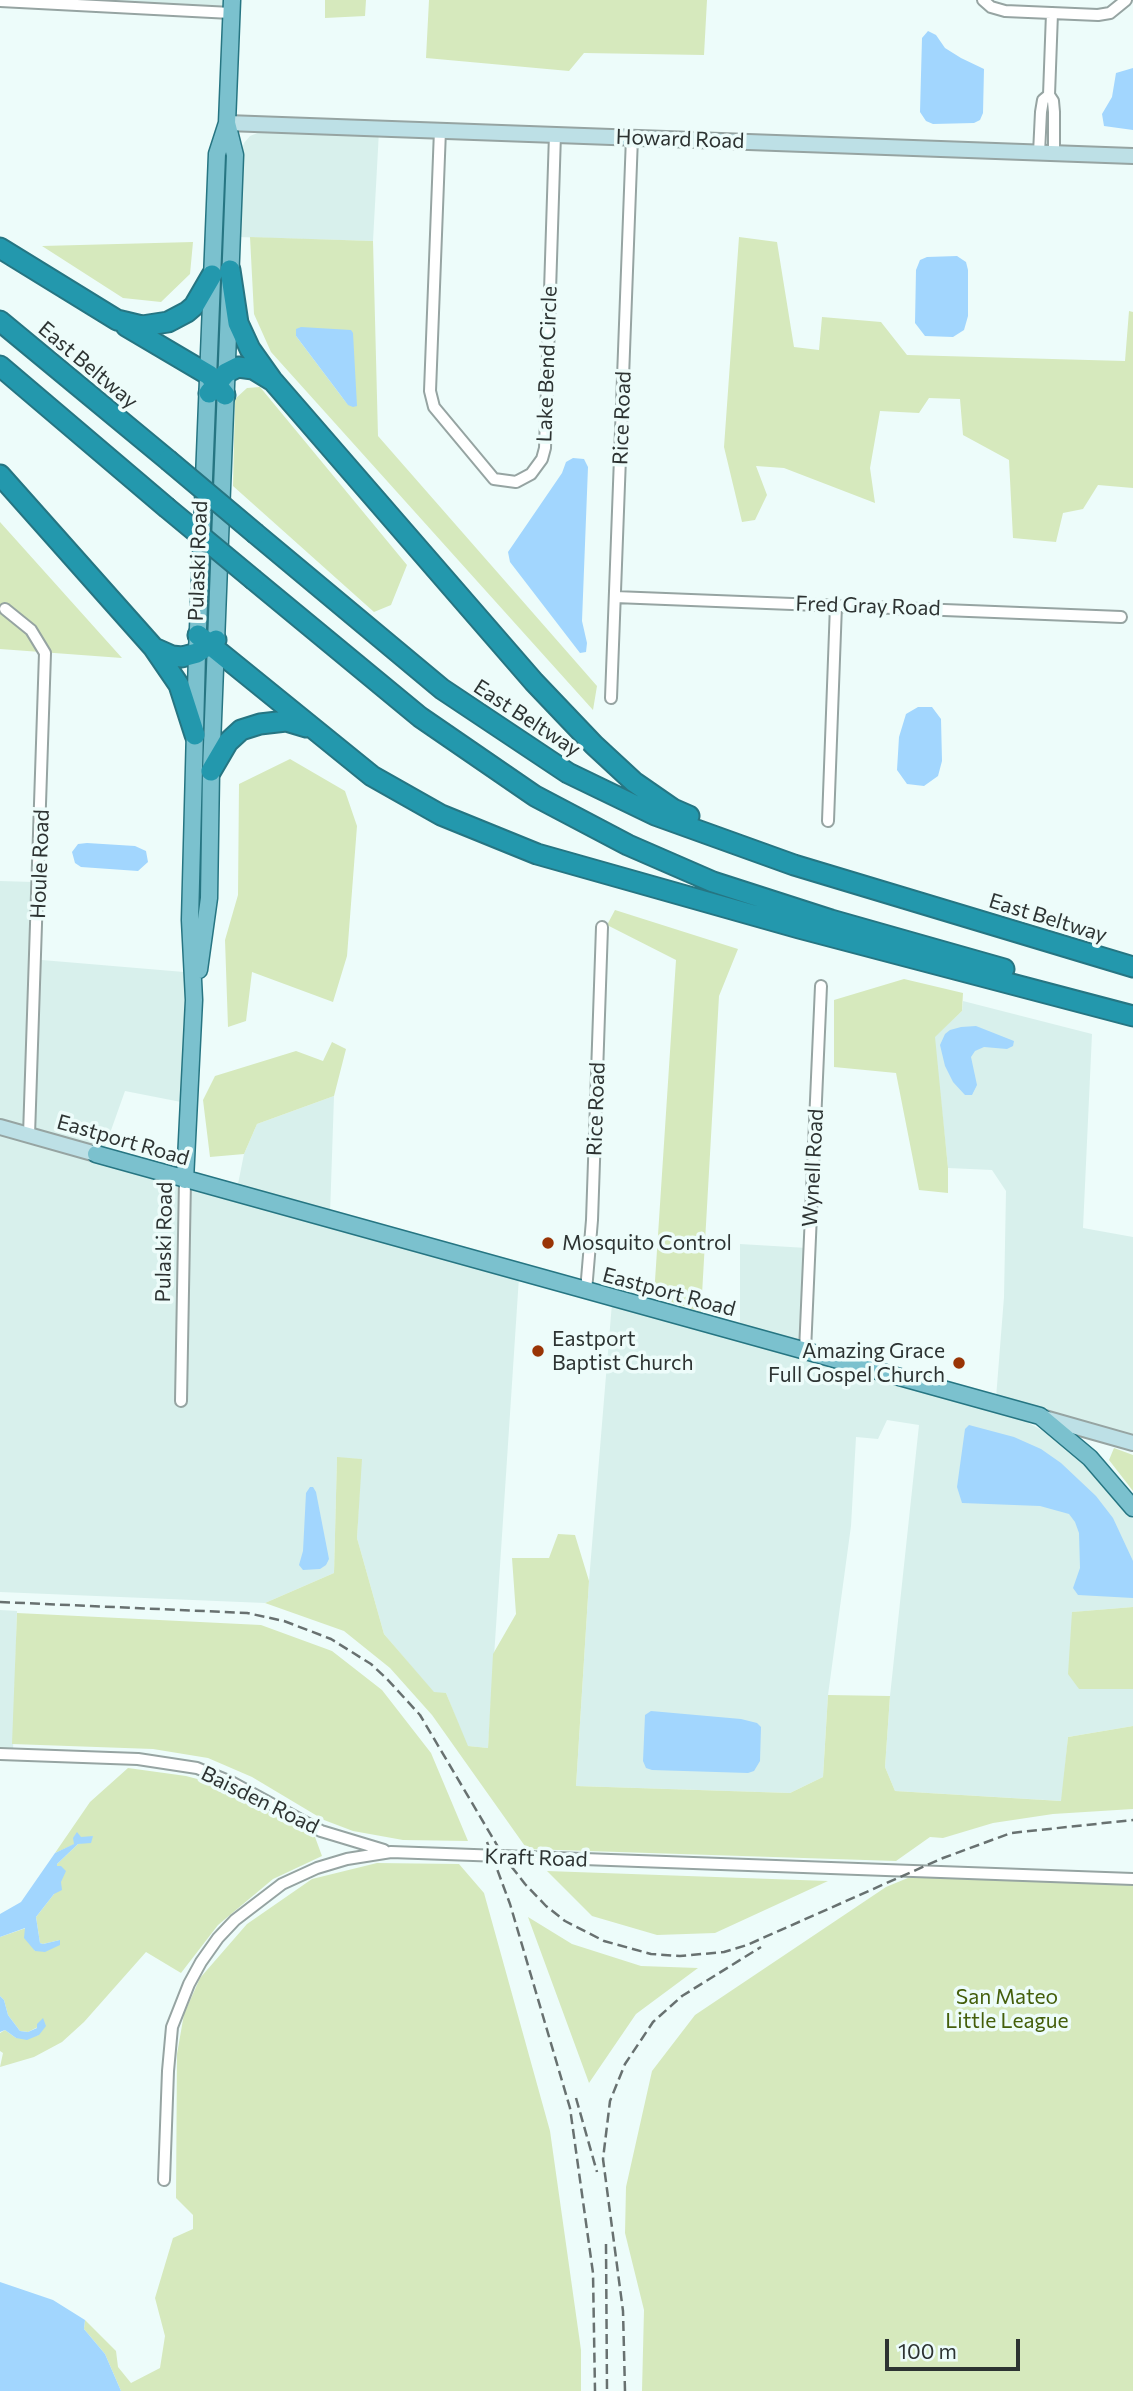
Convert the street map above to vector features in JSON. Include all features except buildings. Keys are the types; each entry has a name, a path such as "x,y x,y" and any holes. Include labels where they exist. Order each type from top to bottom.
{"highway":[{"path":"0,248 217,384 238,368 253,369 272,380"},
{"path":"117,320 150,326 176,319 194,306 221,273"},
{"path":"221,273 250,349 272,380 534,682 594,745 634,782 673,809 794,865"},
{"name":"East Beltway","path":"0,321 442,689 568,773 655,815 794,865 1133,967"},
{"path":"0,366 420,717 535,796 628,845 713,882 831,920 1133,1005"},
{"path":"0,475 153,647 178,685 186,702 195,735"},
{"path":"153,647 172,656 208,645 372,776 440,815 537,854 799,928 1133,1016"},
{"path":"211,771 228,742 241,730 260,723 286,721 312,729"}],"main road":[{"name":"Pulaski Road","path":"194,1000 209,898 211,771 208,645 221,273 217,154 227,123 231,7"},
{"name":"Pulaski Road","path":"186,1180 194,1000 190,920 195,735 208,645"},
{"name":"Eastport Road","path":"96,1154 1040,1416 1051,1428 1090,1458 1133,1508"}],"street":[{"path":"984,0 990,7 1005,11 1052,13 1110,13 1126,0"},
{"path":"0,1 231,7"},
{"path":"1047,153 1054,112 1053,101 1049,95 1052,13"},
{"name":"Howard Road","path":"227,123 1133,156"},
{"name":"Lake Bend Circle","path":"440,130 430,391 434,407 494,479 516,482 531,474 542,459 545,448 555,134"},
{"name":"Rice Road","path":"611,698 632,138"},
{"name":"Fred Gray Road","path":"615,597 1121,617"},
{"path":"828,821 836,606"},
{"name":"Houle Road","path":"5,609 31,631 43,645 45,653 29,1135"},
{"name":"Rice Road","path":"586,1291 592,1208 602,928"},
{"name":"Wynell Road","path":"805,1351 821,986"},
{"name":"Eastport Road","path":"0,1127 96,1154"},
{"name":"Pulaski Road","path":"181,1401 186,1180"},
{"path":"1040,1416 1133,1443"},
{"path":"1090,1458 1097,1443 1106,1436"},
{"name":"Baisden Road","path":"0,1754 138,1759 197,1768 232,1782 306,1824 342,1839 391,1852"},
{"path":"342,1839 347,1859"},
{"name":"Kraft Road","path":"164,2180 172,2026 180,2004 201,1962 235,1920 282,1884 317,1868 347,1859 391,1852 1133,1879"}],"shaded area":[{"path":"94,0 223,0 223,8"},
{"path":"379,131 373,241 237,237 240,154 244,143 250,136 260,132"},
{"path":"0,881 33,882 30,959 184,972 181,1102 125,1091 104,1150 25,1129 0,1119"},
{"path":"963,1001 1092,1034 1083,1228 1133,1237 1133,1438 996,1398 1004,1297 1006,1191 992,1170 948,1168 934,1037 962,1011"},
{"path":"334,1096 330,1215 267,1196 238,1184 244,1154 257,1124"},
{"path":"0,1134 197,1192 519,1277 488,1748 467,1746 446,1693 434,1693 384,1634 357,1538 361,1459 337,1458 334,1573 265,1603 0,1592"},
{"path":"740,1244 807,1248 802,1346 740,1329"},
{"path":"612,1303 998,1410 1051,1435 1079,1456 1118,1497 1133,1519 1133,1607 1073,1612 1079,1689 1133,1689 1133,1726 1068,1737 1062,1801 895,1791 885,1767 919,1425 887,1420 878,1439 856,1437 851,1526 828,1695 823,1777 790,1793 576,1786 589,1581"},
{"path":"0,1610 17,1611 13,1751 0,1750"}],"green space":[{"path":"325,0 366,0 365,16 325,18"},
{"path":"429,0 707,0 704,55 584,53 569,71 426,58"},
{"path":"250,237 373,241 378,436 597,686 593,710 271,352 254,314","holes":["296,329 348,405 296,336"]},
{"path":"739,237 777,242 794,347 819,350 822,317 881,322 907,355 1125,361 1129,311 1133,312 1133,488 1098,485 1083,509 1063,513 1056,542 1013,538 1009,460 963,435 960,399 929,398 919,413 880,411 870,468 875,503 784,468 756,466 767,495 755,520 742,522 724,447"},
{"path":"193,242 190,274 161,302 123,298 42,246"},
{"path":"260,387 407,565 391,605 374,612 233,486 235,399 247,388"},
{"path":"0,522 122,658 0,649"},
{"path":"290,759 345,791 357,826 347,956 333,1002 252,972 246,1021 228,1027 225,940 238,895 239,784"},
{"path":"615,910 738,949 719,996 701,1312 654,1296 676,960 607,925"},
{"path":"904,979 963,993 962,1011 935,1037 948,1193 919,1190 896,1073 834,1067 834,1000"},
{"path":"332,1042 346,1049 334,1096 257,1124 244,1154 210,1157 203,1100 215,1076 296,1051 323,1061"},
{"path":"1114,1448 1133,1455 1133,1491 1109,1460"},
{"path":"337,1457 362,1459 357,1538 384,1634 434,1692 446,1693 468,1746 488,1748 493,1654 516,1614 512,1558 549,1558 558,1534 575,1535 589,1581 576,1786 790,1793 823,1777 828,1695 890,1696 885,1767 895,1791 1061,1801 1068,1737 1133,1726 1133,1809 1053,1814 993,1823 943,1838 930,1837 896,1861 527,1849 432,1715 390,1668 344,1631 265,1603 334,1573"},
{"path":"1133,1607 1133,1689 1079,1689 1068,1674 1072,1612"},
{"path":"17,1613 261,1625 332,1651 382,1690 431,1753 468,1841 403,1840 353,1831 324,1820 252,1777 208,1758 153,1749 12,1744"},
{"path":"128,1768 186,1776 220,1785 315,1837 322,1856 273,1879 218,1925 181,1973 146,1952 84,2022 62,2042 34,2057 0,2067 3,2053 0,2051 0,2033 5,2030 16,2038 39,2035 38,2024 38,2027 28,2032 20,2031 8,2015 4,2000 0,1996 0,1937 26,1928 35,1951 60,1940 40,1943 36,1917 54,1894 57,1864 78,1844 93,1836 55,1853 90,1802"},
{"path":"377,1863 459,1864 484,1893 550,2131 581,2350 581,2391 121,2391 105,2354 84,2329 85,2320 116,2351 118,2367 131,2383 160,2368 165,2336 155,2298 173,2238 193,2229 193,2215 176,2198 177,2054 184,2014 200,1978 247,1924 312,1879"},
{"path":"547,1871 828,1881 715,1933 657,1935 592,1916"},
{"name":"San Mateo Little League","path":"915,1875 1133,1882 1133,2391 642,2391 644,2310 625,2233 626,2187 652,2071 695,2015 886,1887"},
{"path":"528,1917 572,1944 641,1966 698,1968 636,2014 589,2083"}],"water":[{"path":"928,31 936,35 945,48 984,69 983,113 980,120 974,123 933,124 926,121 920,112 922,38"},
{"path":"1133,68 1133,130 1104,126 1102,114 1112,97 1116,73"},
{"path":"957,256 966,262 968,270 968,316 964,330 953,337 925,336 915,323 916,270 920,260 927,257"},
{"path":"296,329 351,330 357,406 348,405 296,336"},
{"path":"573,458 584,459 588,467 582,621 587,643 586,652 580,653 510,562 508,552 562,473 566,462"},
{"path":"918,707 932,707 941,719 942,761 938,776 924,786 907,784 897,770 899,737 906,714"},
{"path":"78,844 135,846 146,851 148,862 138,871 81,867 75,863 72,852"},
{"path":"976,1026 1014,1041 1013,1046 1007,1049 984,1047 975,1051 971,1057 977,1085 972,1095 965,1095 953,1082 945,1066 940,1045 950,1030"},
{"path":"969,1425 1014,1437 1041,1449 1061,1463 1096,1496 1113,1518 1133,1561 1133,1598 1078,1595 1073,1588 1080,1568 1079,1533 1069,1514 1040,1506 962,1503 957,1487 965,1429"},
{"path":"310,1487 316,1492 329,1559 320,1569 303,1570 299,1565 303,1551 306,1493"},
{"path":"651,1711 741,1719 757,1723 761,1727 760,1761 754,1771 748,1773 646,1768 643,1761 645,1715"},
{"path":"77,1832 81,1837 93,1836 91,1843 78,1844 57,1864 66,1871 61,1882 62,1890 54,1894 36,1917 40,1943 60,1940 60,1945 45,1952 35,1951 24,1938 25,1928 0,1937 0,1914 21,1902 55,1853 74,1844 73,1838"},
{"path":"0,1996 4,2000 8,2015 20,2031 28,2032 37,2028 43,2018 46,2026 39,2035 27,2040 16,2038 5,2030 0,2032"},
{"path":"0,2282 53,2300 85,2320 84,2329 105,2354 121,2391 0,2391"}],"railway":[{"path":"0,1602 247,1613 284,1621 331,1639 371,1664 420,1715 504,1857 546,1906 565,1921 604,1941 651,1954 680,1956 724,1952 747,1945 943,1858 1011,1833 1133,1820"},
{"path":"487,1842 510,1904 570,2108 593,2273 595,2391"},
{"path":"625,2391 623,2311 603,2159 610,2101 625,2064 653,2022 682,1996 761,1947"},
{"path":"576,2098 597,2172"},
{"path":"606,2244 607,2391"}],"place":[{"name":"Mosquito Control","path":"548,1243"},
{"name":"Eastport Baptist Church","path":"538,1351"},
{"name":"Amazing Grace Full Gospel Church","path":"959,1363"}]}
